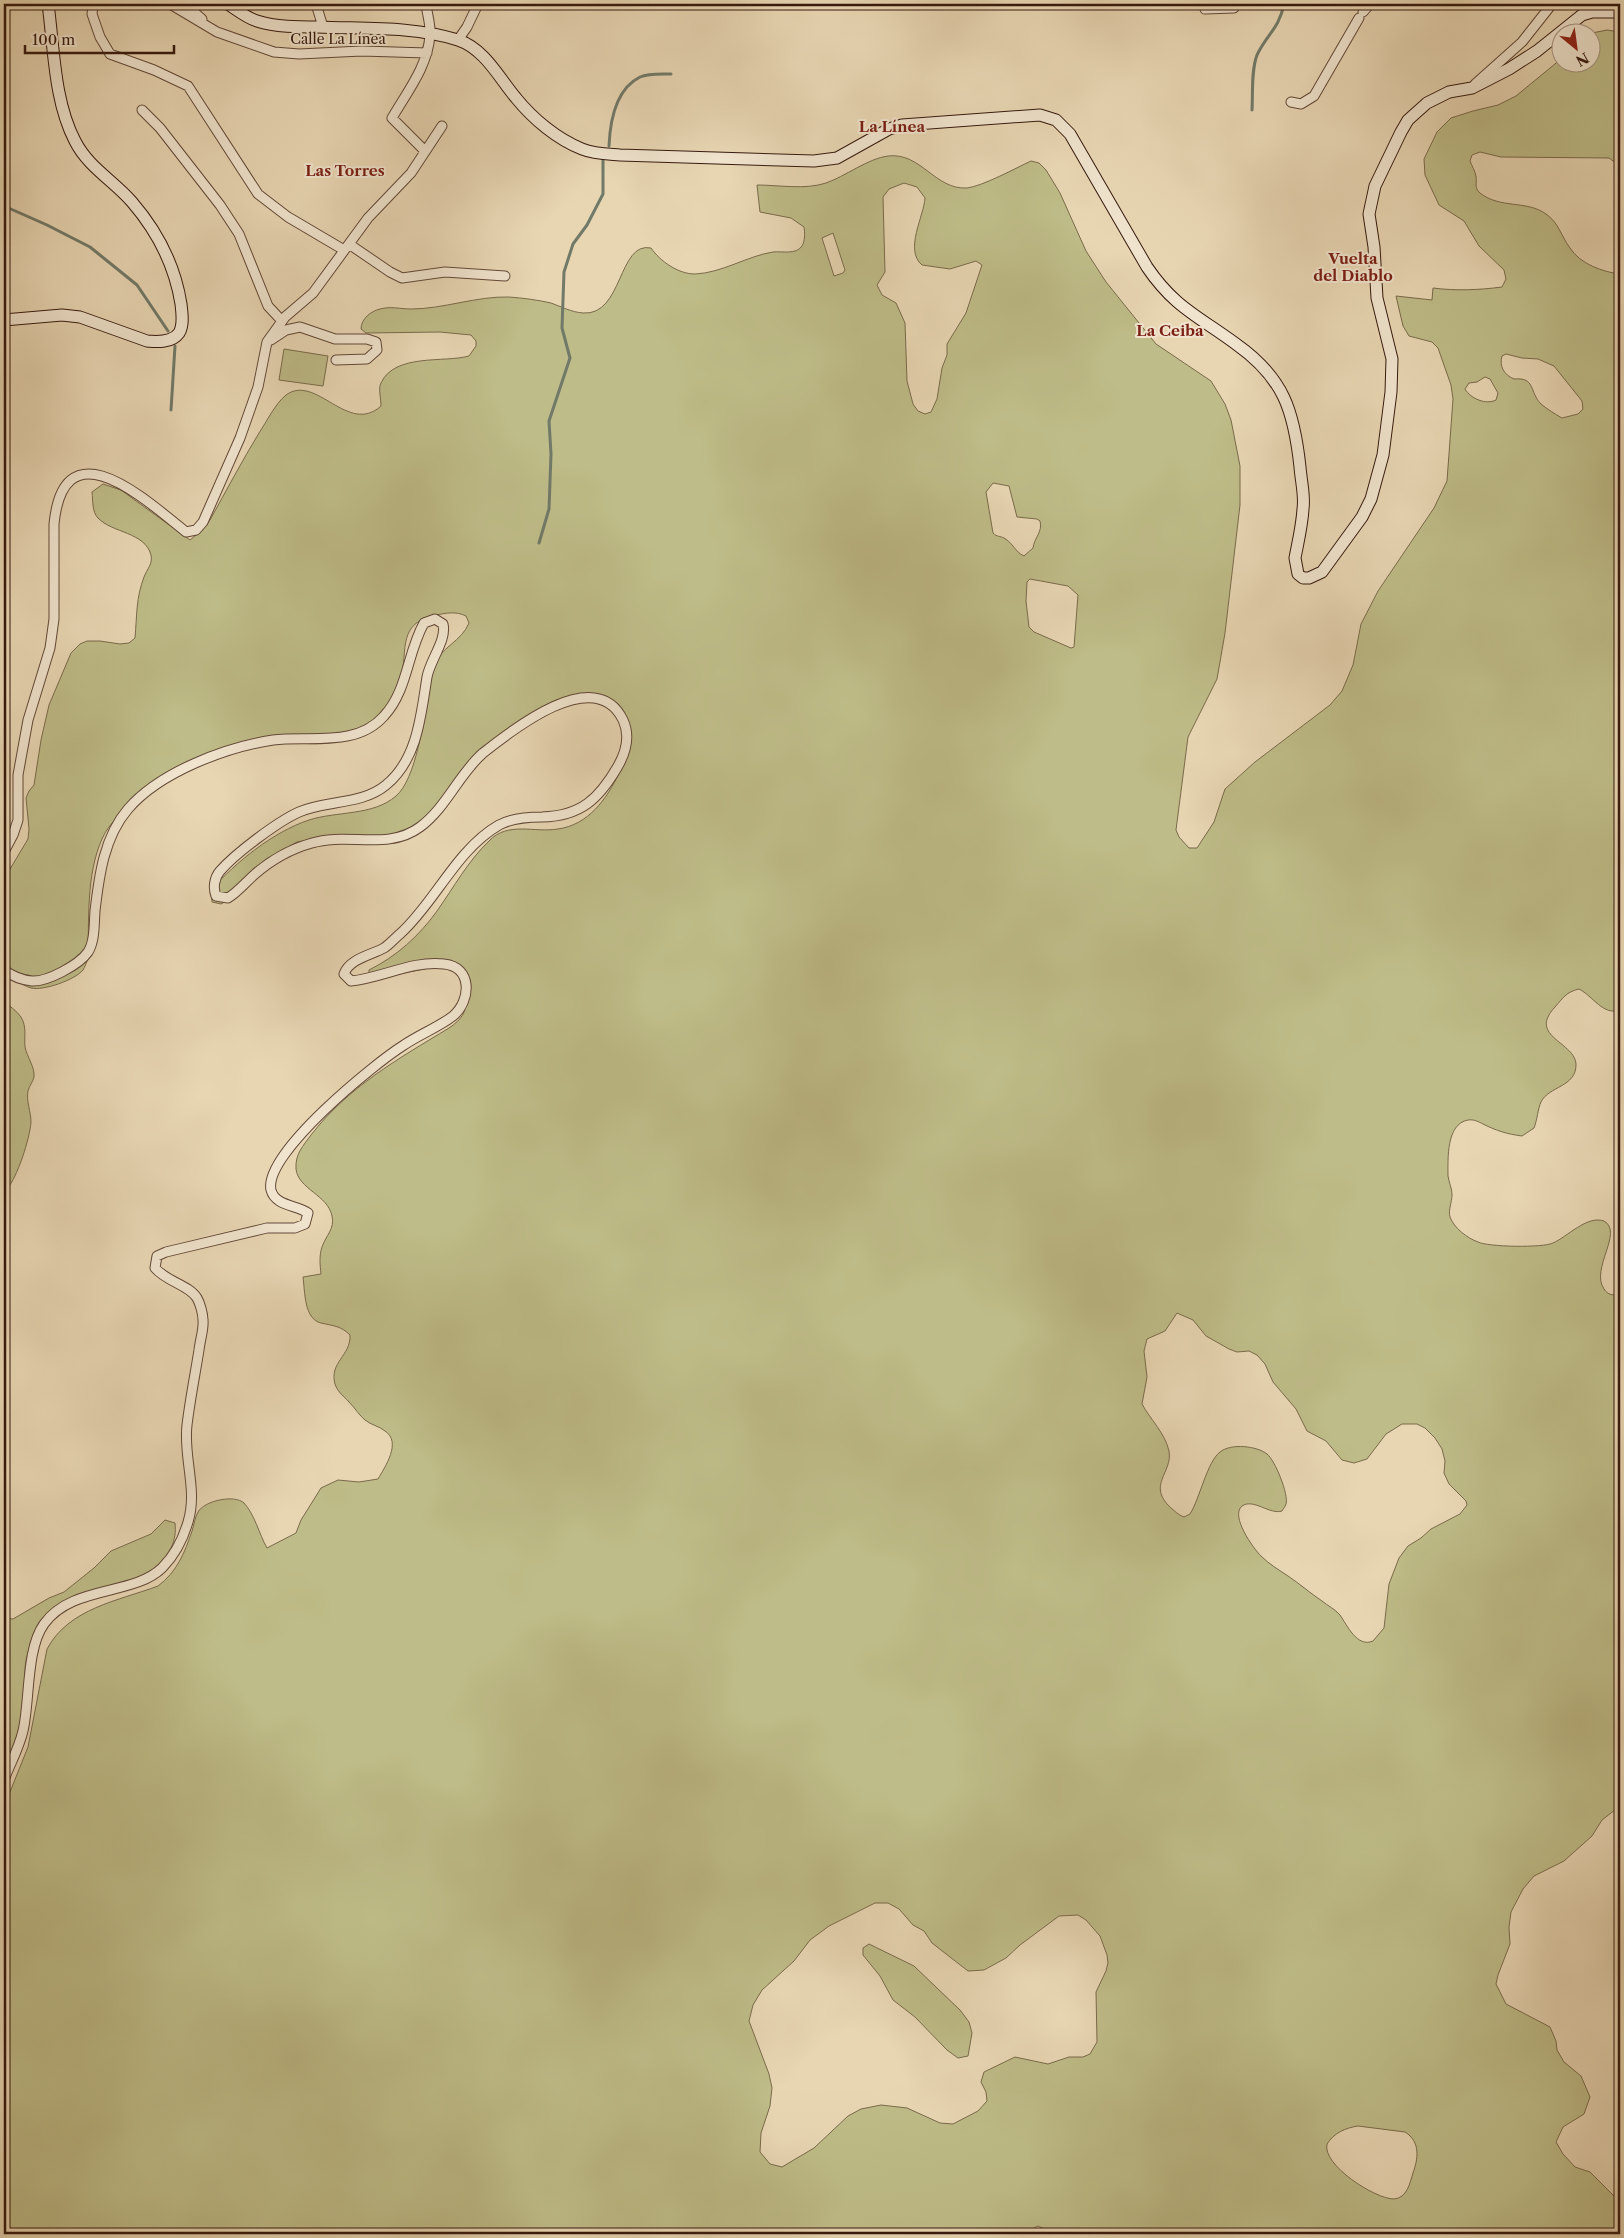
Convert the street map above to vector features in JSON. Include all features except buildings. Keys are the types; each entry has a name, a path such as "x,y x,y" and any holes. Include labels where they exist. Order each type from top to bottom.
{"main road":[{"path":"4,320 62,315 80,316 147,341 156,342 173,338 178,334 183,316 171,263 157,239 132,201 81,152 70,131 60,92 48,4"},
{"path":"228,4 255,21 295,27 404,30 458,40 479,52 517,100 546,128 577,146 594,152 620,156 814,161 837,158 889,129 909,124 1040,114 1056,120 1070,134 1079,147 1146,267 1157,282 1188,312 1249,354 1270,376 1285,398 1296,430 1304,499 1295,558 1296,567 1303,578 1309,578 1322,572 1367,509 1384,455 1393,376 1392,359 1377,298 1374,246 1369,226 1370,201 1400,132 1412,116 1436,97 1449,92 1472,88 1510,69 1537,51 1582,15 1592,12 1620,12"}],"street":[{"name":"Calle La Línea","path":"170,4 217,32 256,47 288,53 362,51 427,53"},
{"path":"185,4 217,32"},
{"path":"316,4 322,27"},
{"path":"425,151 392,118 421,68 427,53 430,34 426,4"},
{"path":"458,40 467,27 478,4"},
{"path":"1204,4 1205,8 1234,8"},
{"path":"1291,102 1301,104 1314,96 1361,15 1370,4"},
{"path":"1472,88 1522,42 1552,4"},
{"path":"94,5 92,14 100,37 110,54 154,70 188,86 258,194 293,221 346,247 402,278 445,272 505,276"},
{"path":"142,110 160,128 220,205 239,234 268,306 282,321"},
{"path":"4,852 14,835 18,820 18,775 28,720 50,648 54,619 54,524 56,508 61,493 78,476 93,472 132,492 186,532 196,530 203,522 240,438 258,387 267,342 282,321 313,293 368,218 400,186 442,126"},
{"path":"267,342 286,330 300,327 335,339 367,339 376,342 377,350 367,359 336,360"},
{"path":"4,970 14,977 33,981 51,976 71,967 88,952 92,938 98,880 109,843 114,830 128,808 151,788 197,763 232,750 274,740 328,739 355,734 378,722 386,715 403,685 409,668 415,639 424,624 435,619 443,624 445,631 429,669 417,736 402,768 386,785 376,791 358,798 300,812 260,837 219,872 214,888 216,896 228,898 269,863 289,850 315,842 337,839 380,840 406,835 420,827 479,757 535,714 552,706 578,699 603,700 618,710 626,727 627,740 622,758 608,784 595,798 569,814 558,817 524,818 506,821 496,827 469,851 406,928 386,946 346,968 344,974 351,981 424,965 445,964 456,967 463,974 468,987 466,997 454,1015 403,1045 341,1093 316,1118 284,1156 274,1172 271,1192 282,1203 300,1207 308,1213 305,1224 295,1228 267,1228 166,1252 157,1256 155,1268 163,1278 189,1289 198,1298 203,1319 187,1426 186,1450 192,1497 188,1522 176,1550 161,1568 147,1578 89,1595 68,1604 44,1624 37,1642 31,1668 22,1731 4,1780"}],"shaded area":[{"path":"1602,31 1620,32 1620,166 1609,158 1501,157 1480,152 1472,155 1470,161 1476,176 1476,187 1480,193 1496,201 1530,207 1546,214 1554,221 1574,254 1580,259 1599,269 1620,274 1620,1010 1614,1011 1603,1008 1579,989 1565,996 1548,1017 1546,1025 1555,1039 1569,1050 1574,1057 1576,1065 1572,1078 1545,1097 1541,1102 1534,1128 1522,1136 1493,1129 1474,1120 1461,1123 1452,1135 1450,1143 1448,1176 1452,1190 1450,1217 1461,1232 1484,1244 1503,1246 1547,1245 1591,1221 1604,1221 1609,1226 1609,1242 1601,1271 1601,1281 1607,1293 1613,1295 1620,1294 1620,1806 1602,1820 1592,1836 1564,1861 1534,1876 1523,1889 1511,1912 1509,1927 1510,1944 1496,1984 1506,2004 1550,2027 1556,2041 1557,2050 1564,2062 1581,2076 1590,2097 1584,2114 1563,2127 1556,2142 1563,2154 1575,2167 1590,2172 1616,2198 1620,2205 1620,2234 1055,2234 1038,2226 1023,2234 4,2234 4,1807 28,1747 47,1649 56,1635 81,1615 111,1602 158,1586 165,1580 183,1554 198,1512 206,1505 227,1499 239,1500 244,1503 251,1513 267,1548 296,1533 301,1520 321,1488 338,1480 359,1482 378,1479 391,1455 392,1441 390,1436 383,1429 363,1418 339,1392 335,1384 335,1370 347,1348 350,1335 340,1328 315,1320 308,1311 306,1304 303,1277 321,1274 321,1250 333,1221 325,1203 298,1176 296,1164 298,1155 325,1118 357,1088 449,1028 457,1022 465,1009 465,995 458,970 439,966 389,976 369,975 369,970 398,952 423,929 474,857 496,835 513,829 549,830 569,827 587,816 609,792 622,767 626,751 618,711 575,695 556,700 508,728 492,743 424,825 406,839 395,843 318,838 297,842 271,857 230,899 221,904 212,902 211,890 221,879 256,849 282,832 295,825 320,817 377,807 396,796 403,788 414,763 418,748 433,666 441,654 461,635 469,623 466,616 455,613 436,615 424,619 415,624 407,639 401,679 390,713 346,739 322,744 277,743 260,745 207,759 159,785 130,805 109,827 97,853 89,898 88,959 84,969 66,981 51,986 31,988 24,985 4,971 4,879 28,839 26,798 34,785 49,705 71,653 80,644 87,641 100,641 120,644 129,643 135,638 140,592 151,561 148,547 142,542 111,527 96,516 92,492 103,484 121,490 190,540 210,520 259,433 286,395 297,390 309,392 344,410 356,414 369,413 381,406 380,385 388,374 397,367 421,361 469,356 476,346 476,341 471,335 440,332 366,333 361,329 361,325 367,316 377,310 384,308 411,309 435,307 485,298 509,297 551,303 583,313 596,311 606,303 632,256 640,249 651,248 659,258 670,266 682,272 695,274 715,271 763,254 793,252 799,249 804,242 804,227 791,218 760,212 757,185 801,187 818,185 833,180 881,157 900,156 919,165 946,183 956,187 967,188 974,187 1031,161 1039,163 1046,170 1060,193 1086,251 1106,282 1156,344 1211,381 1225,404 1231,420 1240,466 1240,505 1225,633 1217,679 1188,737 1176,830 1179,837 1189,848 1197,848 1214,822 1225,789 1255,762 1330,705 1342,691 1353,665 1361,624 1378,591 1434,508 1447,481 1453,399 1451,385 1438,348 1432,342 1409,336 1403,326 1396,296 1432,300 1433,288 1468,290 1502,287 1506,279 1504,270 1479,246 1464,221 1439,205 1425,175 1424,159 1437,132 1451,118 1498,105 1516,96 1552,66 1552,72 1602,72","holes":["904,183 917,187 925,198 915,242 917,259 922,265 950,269 976,261 982,265 966,313 947,344 947,355 942,368 937,399 931,412 925,414 918,411 913,404 907,381 905,323 896,303 882,295 877,285 885,272 883,197 889,189","833,233 845,270 843,273 834,276 822,238","1506,354 1538,359 1554,366 1582,401 1583,409 1578,414 1562,418 1557,415 1541,404 1526,380 1514,379 1507,375 1502,367 1502,356","1485,377 1490,379 1498,393 1496,400 1483,401 1468,393 1465,389 1469,383 1477,382","993,483 1009,486 1017,517 1040,521 1041,525 1033,548 1024,556 1007,540 993,533 986,492","1030,579 1068,586 1078,595 1074,647 1071,648 1034,632 1029,627 1026,601 1027,582","1177,1313 1193,1320 1206,1336 1229,1349 1237,1352 1249,1351 1257,1355 1265,1364 1273,1382 1296,1409 1307,1431 1326,1441 1342,1460 1354,1463 1367,1459 1386,1434 1402,1424 1417,1424 1425,1428 1435,1438 1442,1449 1445,1461 1444,1473 1449,1484 1466,1501 1467,1505 1460,1514 1431,1529 1408,1546 1399,1558 1389,1584 1384,1628 1373,1641 1367,1642 1357,1638 1336,1611 1264,1559 1244,1532 1239,1517 1239,1511 1242,1506 1251,1504 1277,1512 1282,1511 1286,1504 1281,1478 1274,1463 1263,1451 1251,1447 1231,1447 1220,1452 1207,1472 1194,1507 1190,1514 1184,1517 1178,1514 1164,1500 1160,1486 1169,1459 1169,1451 1161,1432 1142,1404 1147,1377 1144,1351 1147,1339 1165,1331","875,1903 888,1903 899,1909 913,1925 924,1931 932,1943 968,1971 984,1970 1006,1958 1059,1916 1078,1915 1086,1920 1100,1936 1107,1955 1106,1971 1096,1992 1097,2042 1090,2054 1083,2057 1069,2057 1048,2064 1015,2057 984,2072 981,2082 986,2092 987,2101 978,2111 953,2124 940,2123 907,2108 881,2105 861,2109 848,2116 814,2148 782,2167 770,2164 760,2152 761,2133 770,2106 772,2088 769,2074 749,2021 753,2005 762,1990 794,1961 810,1940 829,1926","1358,2126 1405,2132 1414,2141 1417,2151 1415,2168 1409,2185 1402,2196 1394,2199 1385,2197 1363,2187 1341,2171 1333,2161 1328,2152 1327,2144 1336,2134"]},
{"path":"284,349 328,356 323,386 279,380"},
{"path":"4,1001 23,1021 25,1047 34,1073 28,1095 31,1122 28,1138 18,1168 6,1190 4,1189"},
{"path":"165,1520 175,1523 174,1539 161,1564 149,1575 118,1588 84,1598 69,1606 55,1616 33,1641 26,1659 21,1721 4,1775 4,1618 13,1619 49,1598 64,1592 94,1568 111,1551 151,1534"},
{"path":"869,1944 914,1966 960,2010 969,2022 972,2033 968,2056 958,2058 947,2050 915,2017 893,2000 880,1976 863,1955 863,1948"}],"waterway":[{"path":"1252,110 1255,61 1261,48 1276,26 1284,4"},
{"path":"609,146 613,117 625,89 640,77 671,74"},
{"path":"539,543 549,509 551,454 549,421 570,358 562,328 564,272 573,244 587,225 603,194 603,160"},
{"path":"4,206 90,247 137,285 168,331"},
{"path":"171,410 175,346"}],"district":[{"name":"La Línea","path":"892,127"},
{"name":"Las Torres","path":"345,171"},
{"name":"Vuelta del Diablo","path":"1353,268"},
{"name":"La Ceiba","path":"1170,331"}]}
